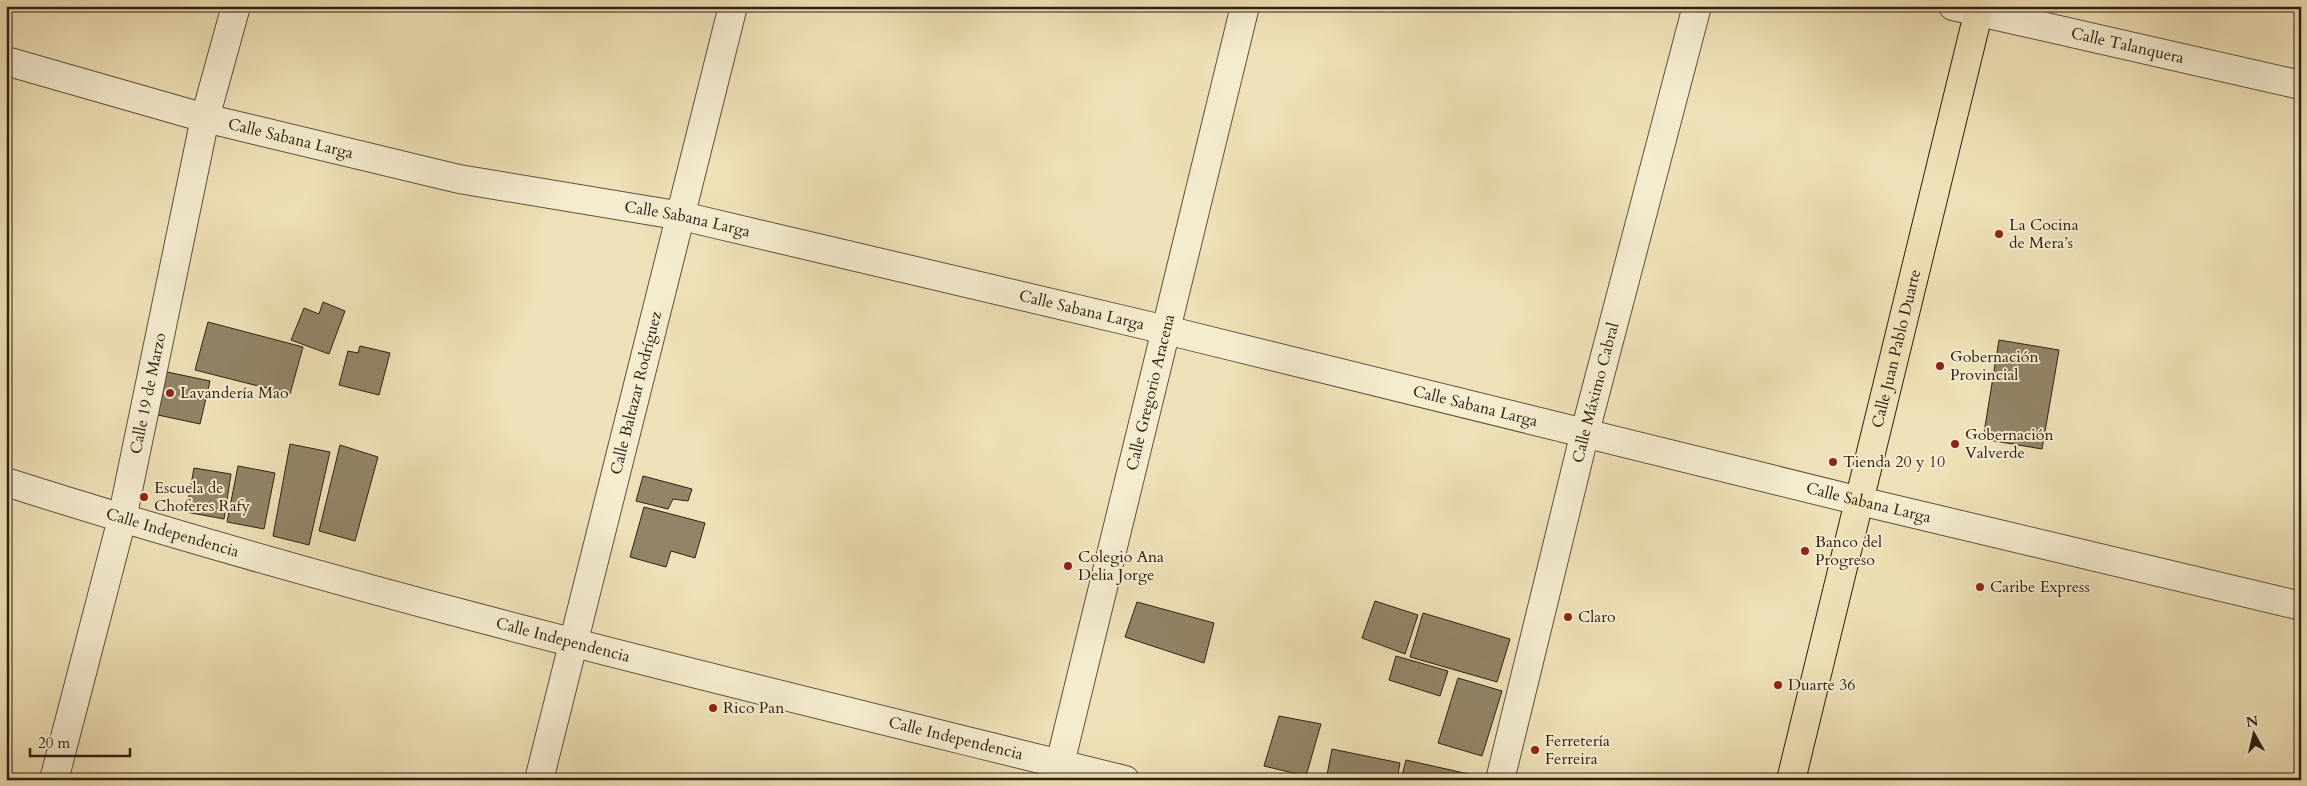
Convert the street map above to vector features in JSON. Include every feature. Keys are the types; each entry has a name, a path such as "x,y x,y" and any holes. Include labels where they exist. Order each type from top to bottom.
{"main road":[{"name":"Calle Juan Pablo Duarte","path":"1791,780 1860,501 1970,8"}],"street":[{"name":"Calle 19 de Marzo","path":"54,780 122,518 205,118 236,6"},
{"name":"Calle Baltazar Rodríguez","path":"539,780 682,216 733,6"},
{"name":"Calle Gregorio Aracena","path":"1058,772 1245,6"},
{"name":"Calle Máximo Cabral","path":"1500,780 1585,432 1697,6"},
{"name":"Calle Talanquera","path":"1970,8 2301,85"},
{"name":"Calle Sabana Larga","path":"6,62 205,118 459,179 682,216 1166,330 1860,501 2301,606"},
{"name":"Calle Independencia","path":"6,482 122,518 573,644 1058,772 1125,780"}],"building":[{"path":"323,302 345,311 329,354 291,340 304,308 319,314"},
{"path":"208,322 303,347 290,394 195,370"},
{"name":"Gobernación Provincial","path":"1999,340 2059,350 2042,449 1983,439"},
{"path":"360,346 390,353 379,395 339,385 348,351 358,353"},
{"path":"167,372 210,381 200,424 158,415"},
{"path":"290,444 330,452 309,545 273,536"},
{"path":"340,445 378,457 355,541 319,531"},
{"path":"238,466 275,473 264,529 227,522"},
{"path":"194,468 231,474 224,519 186,512"},
{"path":"643,476 692,489 688,501 673,499 668,509 636,501"},
{"path":"644,507 705,523 695,558 671,551 666,567 630,557"},
{"path":"1375,601 1418,615 1405,654 1362,638"},
{"path":"1137,602 1214,623 1204,663 1125,637"},
{"path":"1423,613 1510,639 1497,682 1410,657"},
{"path":"1396,656 1448,671 1440,696 1389,680"},
{"path":"1458,678 1502,691 1482,756 1438,743"},
{"path":"1279,716 1321,724 1306,776 1264,766"},
{"path":"1332,749 1400,763 1397,780 1326,780"},
{"path":"1406,760 1473,775 1472,780 1401,780"}],"place":[{"name":"La Cocina de Mera’s","path":"1999,234"},
{"name":"Gobernación Provincial","path":"1940,366"},
{"name":"Lavandería Mao","path":"170,393"},
{"name":"Gobernación Valverde","path":"1955,444"},
{"name":"Tienda 20 y 10","path":"1833,462"},
{"name":"Escuela de Choferes Rafy","path":"144,497"},
{"name":"Banco del Progreso","path":"1805,551"},
{"name":"Colegio Ana Delia Jorge","path":"1068,566"},
{"name":"Caribe Express","path":"1980,587"},
{"name":"Claro","path":"1568,617"},
{"name":"Duarte 36","path":"1778,685"},
{"name":"Rico Pan","path":"713,708"},
{"name":"Ferretería Ferreira","path":"1535,750"}]}
